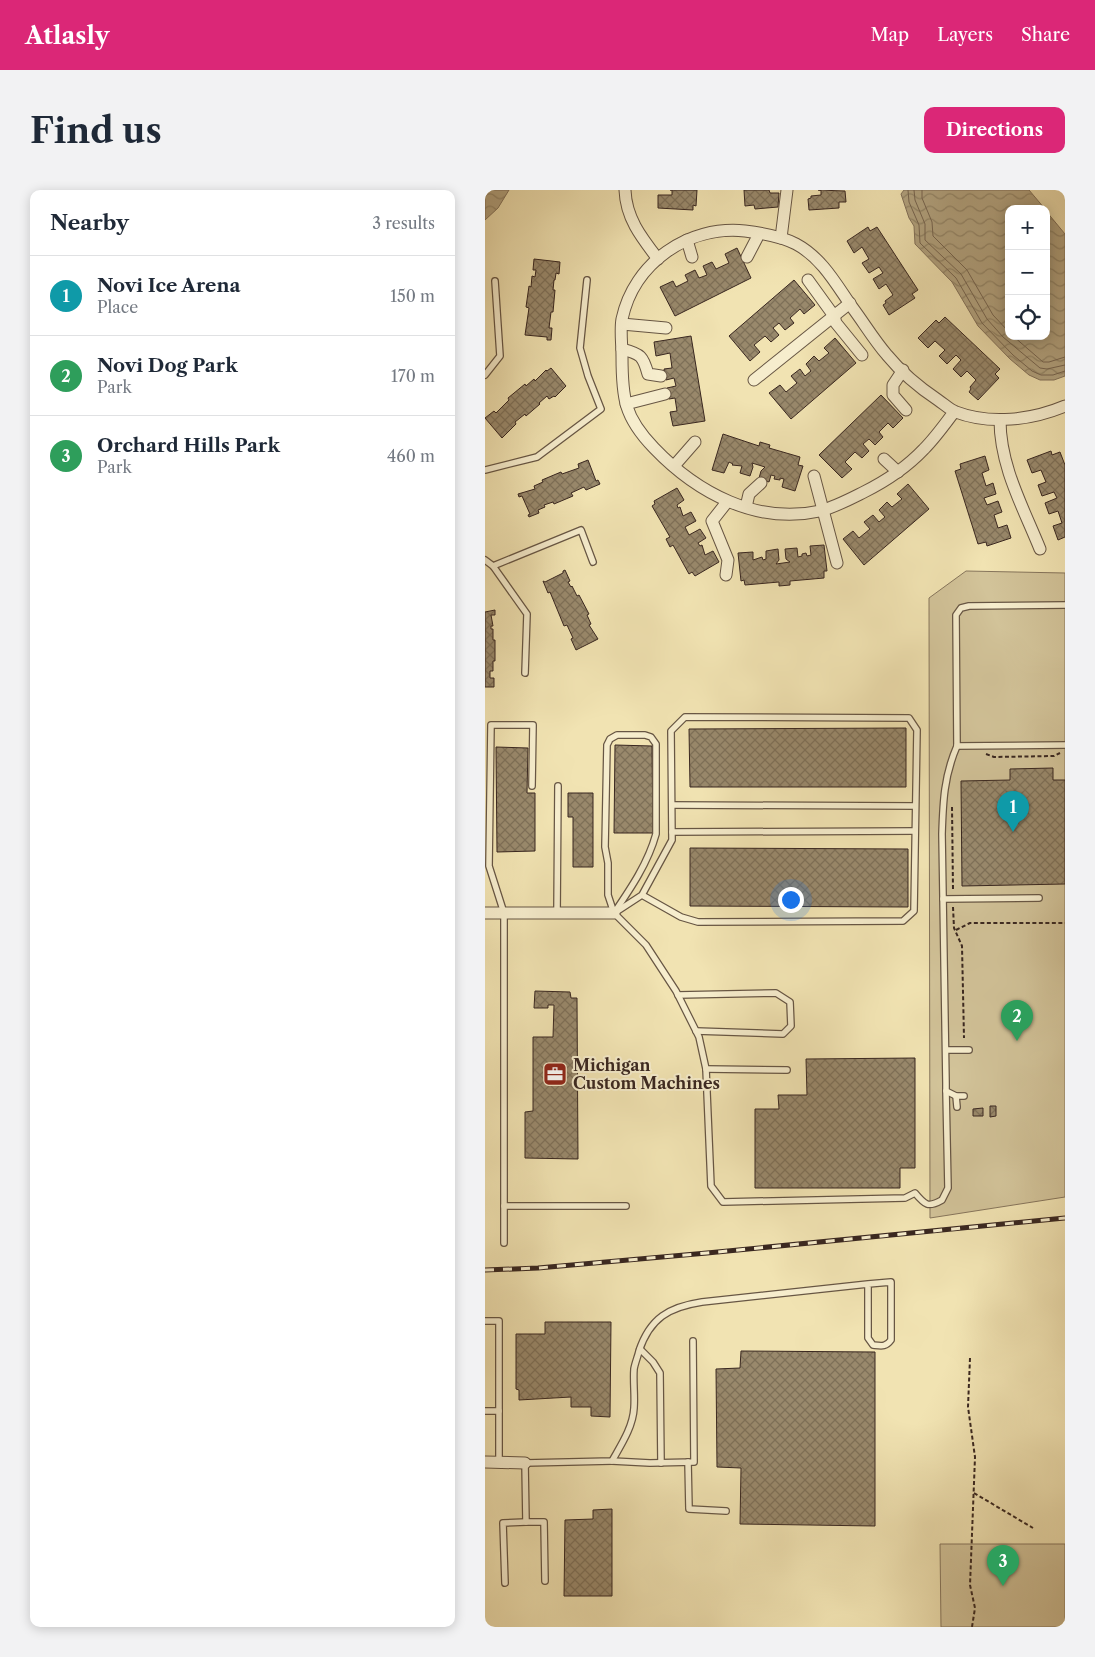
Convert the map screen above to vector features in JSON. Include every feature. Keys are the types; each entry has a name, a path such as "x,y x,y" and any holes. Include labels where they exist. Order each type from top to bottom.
{"street":[{"path":"625,190 626,202 635,228 658,259"},
{"path":"781,238 787,190"},
{"path":"955,412 925,448 888,480 823,510 801,514 770,514 727,502 700,487 674,466 639,433 630,417 626,404 623,380 622,324 632,289 652,263 687,240 711,232 742,231 781,238 797,245 815,258 830,274 887,355 924,391 955,412 991,420 1000,420 1035,415 1065,406"},
{"path":"747,257 759,234"},
{"path":"687,240 692,257"},
{"path":"808,280 834,316 836,323 862,355"},
{"path":"754,380 850,303"},
{"path":"622,324 667,328"},
{"path":"622,349 637,353 644,360 648,374 661,376"},
{"path":"903,370 893,385 893,394 906,410"},
{"path":"626,404 665,394"},
{"path":"1000,420 1005,463 1040,549"},
{"path":"674,466 695,442"},
{"path":"884,459 898,472"},
{"path":"814,476 837,563"},
{"path":"746,507 749,494 761,483"},
{"path":"726,576 728,560 712,521 727,502"},
{"path":"485,913 614,913"},
{"path":"485,1462 525,1463"}],"lane":[{"path":"485,470 537,457 601,409 588,376 580,348 587,280"},
{"path":"485,375 501,356 495,281"},
{"path":"493,566 581,530 593,562"},
{"path":"485,560 493,566 527,614 525,673"},
{"path":"614,913 635,882 653,846 656,834 656,744 651,737 645,735 617,735 610,738 607,746 605,846 608,863 608,894 614,913 646,945 678,995 699,1037 706,1069 711,1186 723,1202 905,1198 915,1193 924,1203 933,1205 942,1200 948,1188 943,793 949,765 957,746 956,615 961,608 969,606 1065,604"},
{"path":"614,913 642,895 672,840 671,731 685,717 909,718 917,730 914,911 903,921 698,922 681,917 642,895"},
{"path":"504,1243 504,913 489,866 491,725 533,725 532,786"},
{"path":"957,746 1065,745"},
{"path":"557,913 558,786"},
{"path":"672,805 915,806"},
{"path":"672,832 915,831"},
{"path":"943,899 1039,898"},
{"path":"678,995 776,993 790,1002 791,1026 783,1034 696,1031"},
{"path":"945,1050 969,1050"},
{"path":"706,1069 787,1070"},
{"path":"946,1091 956,1096 965,1096"},
{"path":"956,1096 957,1107"},
{"path":"504,1206 626,1206"},
{"path":"612,1461 626,1435 634,1409 634,1367 644,1336 653,1324 667,1313 681,1306 868,1284 891,1282 891,1340 888,1345 873,1345 868,1338 868,1284"},
{"path":"485,1322 499,1322 499,1462"},
{"path":"525,1522 525,1463 693,1462 693,1341"},
{"path":"640,1349 653,1362 660,1373 661,1463"},
{"path":"485,1411 499,1411"},
{"path":"688,1462 689,1509 726,1511"},
{"path":"505,1583 503,1523 544,1522 545,1581"}],"path":[{"path":"984,753 993,757 1054,756 1065,752"},
{"path":"952,804 953,920 962,946 964,1038"},
{"path":"956,930 970,923 1065,923"},
{"path":"970,1358 968,1407 975,1457 970,1586 975,1608 972,1627"},
{"path":"974,1493 1033,1528"}],"shaded area":[{"path":"966,571 1065,573 1065,1197 930,1218 929,598"},
{"path":"940,1544 1065,1544 1065,1627 941,1627"}],"water":[{"path":"485,190 509,190 498,208 485,220"},
{"path":"904,190 1029,190 1042,205 1005,205 1005,340 1050,340 1050,216 1065,234 1065,376 1054,380 1040,380 1029,375 1010,359 978,326 952,282 915,244 914,226 909,218 901,194"}],"building":[{"path":"672,190 697,190 696,206 693,205 693,210 658,208 658,195 672,195"},
{"path":"744,190 769,190 770,193 779,193 778,207 755,209 754,205 745,206"},
{"path":"821,190 845,191 846,202 839,202 839,208 809,210 808,199 811,196 821,195"},
{"path":"868,227 870,231 877,227 918,290 912,294 915,298 889,315 883,305 893,295 886,284 879,289 873,279 883,273 879,267 869,273 862,263 869,259 862,247 854,253 847,241"},
{"path":"737,248 751,278 675,316 660,287 673,281 676,287 688,281 685,275 695,270 699,278 707,275 703,266 712,262 716,269 729,263 725,254"},
{"path":"534,259 560,262 559,274 556,273 554,280 553,312 551,312 549,328 552,328 551,340 547,340 547,337 525,335 529,308 526,307 529,286 531,287 532,276 535,277 536,270 533,270"},
{"path":"794,280 815,305 804,314 800,309 790,318 794,323 785,330 779,323 773,328 779,335 771,342 765,336 754,345 760,352 750,361 729,336"},
{"path":"945,317 1000,369 995,374 999,378 978,400 969,392 970,387 976,380 967,371 961,377 953,369 961,360 956,355 947,364 939,356 945,350 935,341 928,348 918,338 936,320 939,323"},
{"path":"691,336 705,421 673,426 670,412 677,411 675,398 669,399 667,388 676,386 674,378 666,380 664,369 672,368 670,353 656,356 654,342"},
{"path":"835,338 856,363 791,419 769,393 780,385 786,392 797,383 791,376 800,369 805,376 811,371 806,364 814,356 819,361 829,353 824,348"},
{"path":"551,368 566,386 555,397 549,399 547,396 526,416 525,414 515,422 516,424 502,438 485,418 494,411 496,413 509,400 508,398 525,384 526,386 534,379 535,381 546,370"},
{"path":"881,395 903,418 893,428 888,423 879,432 883,437 875,445 869,439 863,444 869,451 862,458 855,452 845,462 852,469 842,478 819,455"},
{"path":"723,434 759,446 760,442 770,445 769,448 800,457 798,465 803,466 795,491 782,487 784,479 774,479 775,476 771,475 769,482 759,478 761,471 765,467 752,463 753,467 750,476 740,473 742,466 732,465 729,462 724,473 712,470"},
{"path":"1051,451 1052,455 1060,452 1065,465 1065,537 1058,540 1053,526 1062,523 1058,511 1049,514 1045,503 1057,498 1054,492 1042,496 1038,485 1046,482 1041,470 1032,473 1027,460"},
{"path":"985,456 989,470 982,473 986,486 993,483 996,494 984,498 987,505 998,501 1002,512 994,515 998,528 1007,525 1011,538 987,546 986,542 978,544 955,471 961,469 960,464"},
{"path":"588,460 596,481 598,480 600,484 586,490 584,487 571,493 573,496 554,504 553,502 544,505 545,507 538,510 539,513 529,517 528,515 530,514 522,496 519,497 518,494 535,489 534,486 543,482 542,480 561,472 562,474 579,468 578,464"},
{"path":"908,484 929,509 864,565 843,539 853,531 859,538 870,529 864,522 873,515 879,522 885,517 879,510 887,502 892,507 902,499 897,494"},
{"path":"677,488 684,500 677,505 678,508 680,507 683,516 691,512 696,521 685,527 689,535 700,529 706,538 698,543 700,546 702,545 705,555 713,551 719,562 695,576 692,572 689,574 673,545 670,547 666,539 670,537 652,506 655,504 654,501"},
{"path":"824,545 827,571 824,571 824,578 790,581 790,585 779,586 779,582 745,585 744,580 741,581 738,553 753,552 753,560 762,557 763,560 766,559 766,551 778,549 779,560 776,564 790,562 786,559 785,549 797,548 798,557 806,553 807,556 811,555 810,546"},
{"path":"565,570 570,581 568,582 577,596 579,595 589,614 587,615 591,624 589,625 598,639 576,650 567,625 564,626 550,592 548,593 543,581 545,582 563,573"},
{"path":"495,610 495,615 491,615 493,626 491,626 491,629 493,629 493,640 495,640 495,661 493,661 493,671 490,671 490,678 494,678 494,687 485,687 485,612"},
{"path":"906,728 906,787 690,787 689,729"},
{"path":"615,745 652,746 653,833 614,833"},
{"path":"496,747 528,748 527,793 535,793 535,851 497,852"},
{"path":"1053,768 1053,780 1065,780 1065,884 962,886 961,781 1010,780 1010,769"},
{"path":"568,793 593,793 593,867 573,867 573,817 568,817"},
{"path":"690,848 908,849 908,907 690,906"},
{"name":"Michigan Custom Machines","path":"535,991 570,992 571,998 577,998 578,1159 525,1158 525,1112 533,1111 533,1037 553,1037 554,1005 548,1005 548,1008 534,1008"},
{"path":"915,1058 915,1168 900,1168 900,1188 755,1188 755,1109 779,1109 778,1095 807,1095 806,1059"},
{"path":"990,1106 996,1106 996,1116 990,1117"},
{"path":"983,1108 983,1116 973,1116 973,1109"},
{"path":"545,1322 611,1322 610,1417 591,1416 591,1407 571,1407 571,1397 519,1400 519,1390 516,1389 516,1334 545,1334"},
{"path":"741,1351 875,1352 875,1526 740,1524 741,1468 717,1467 716,1369 740,1368"},
{"path":"612,1509 612,1596 564,1596 565,1520 593,1519 593,1510"}],"railway":[{"path":"485,1270 538,1268 707,1253 1065,1218"}],"place":[{"name":"Novi Ice Arena","path":"1013,832"},
{"name":"Novi Dog Park","path":"1017,1041"},
{"name":"Michigan Custom Machines","path":"555,1074"},
{"name":"Orchard Hills Park","path":"1003,1586"}]}
